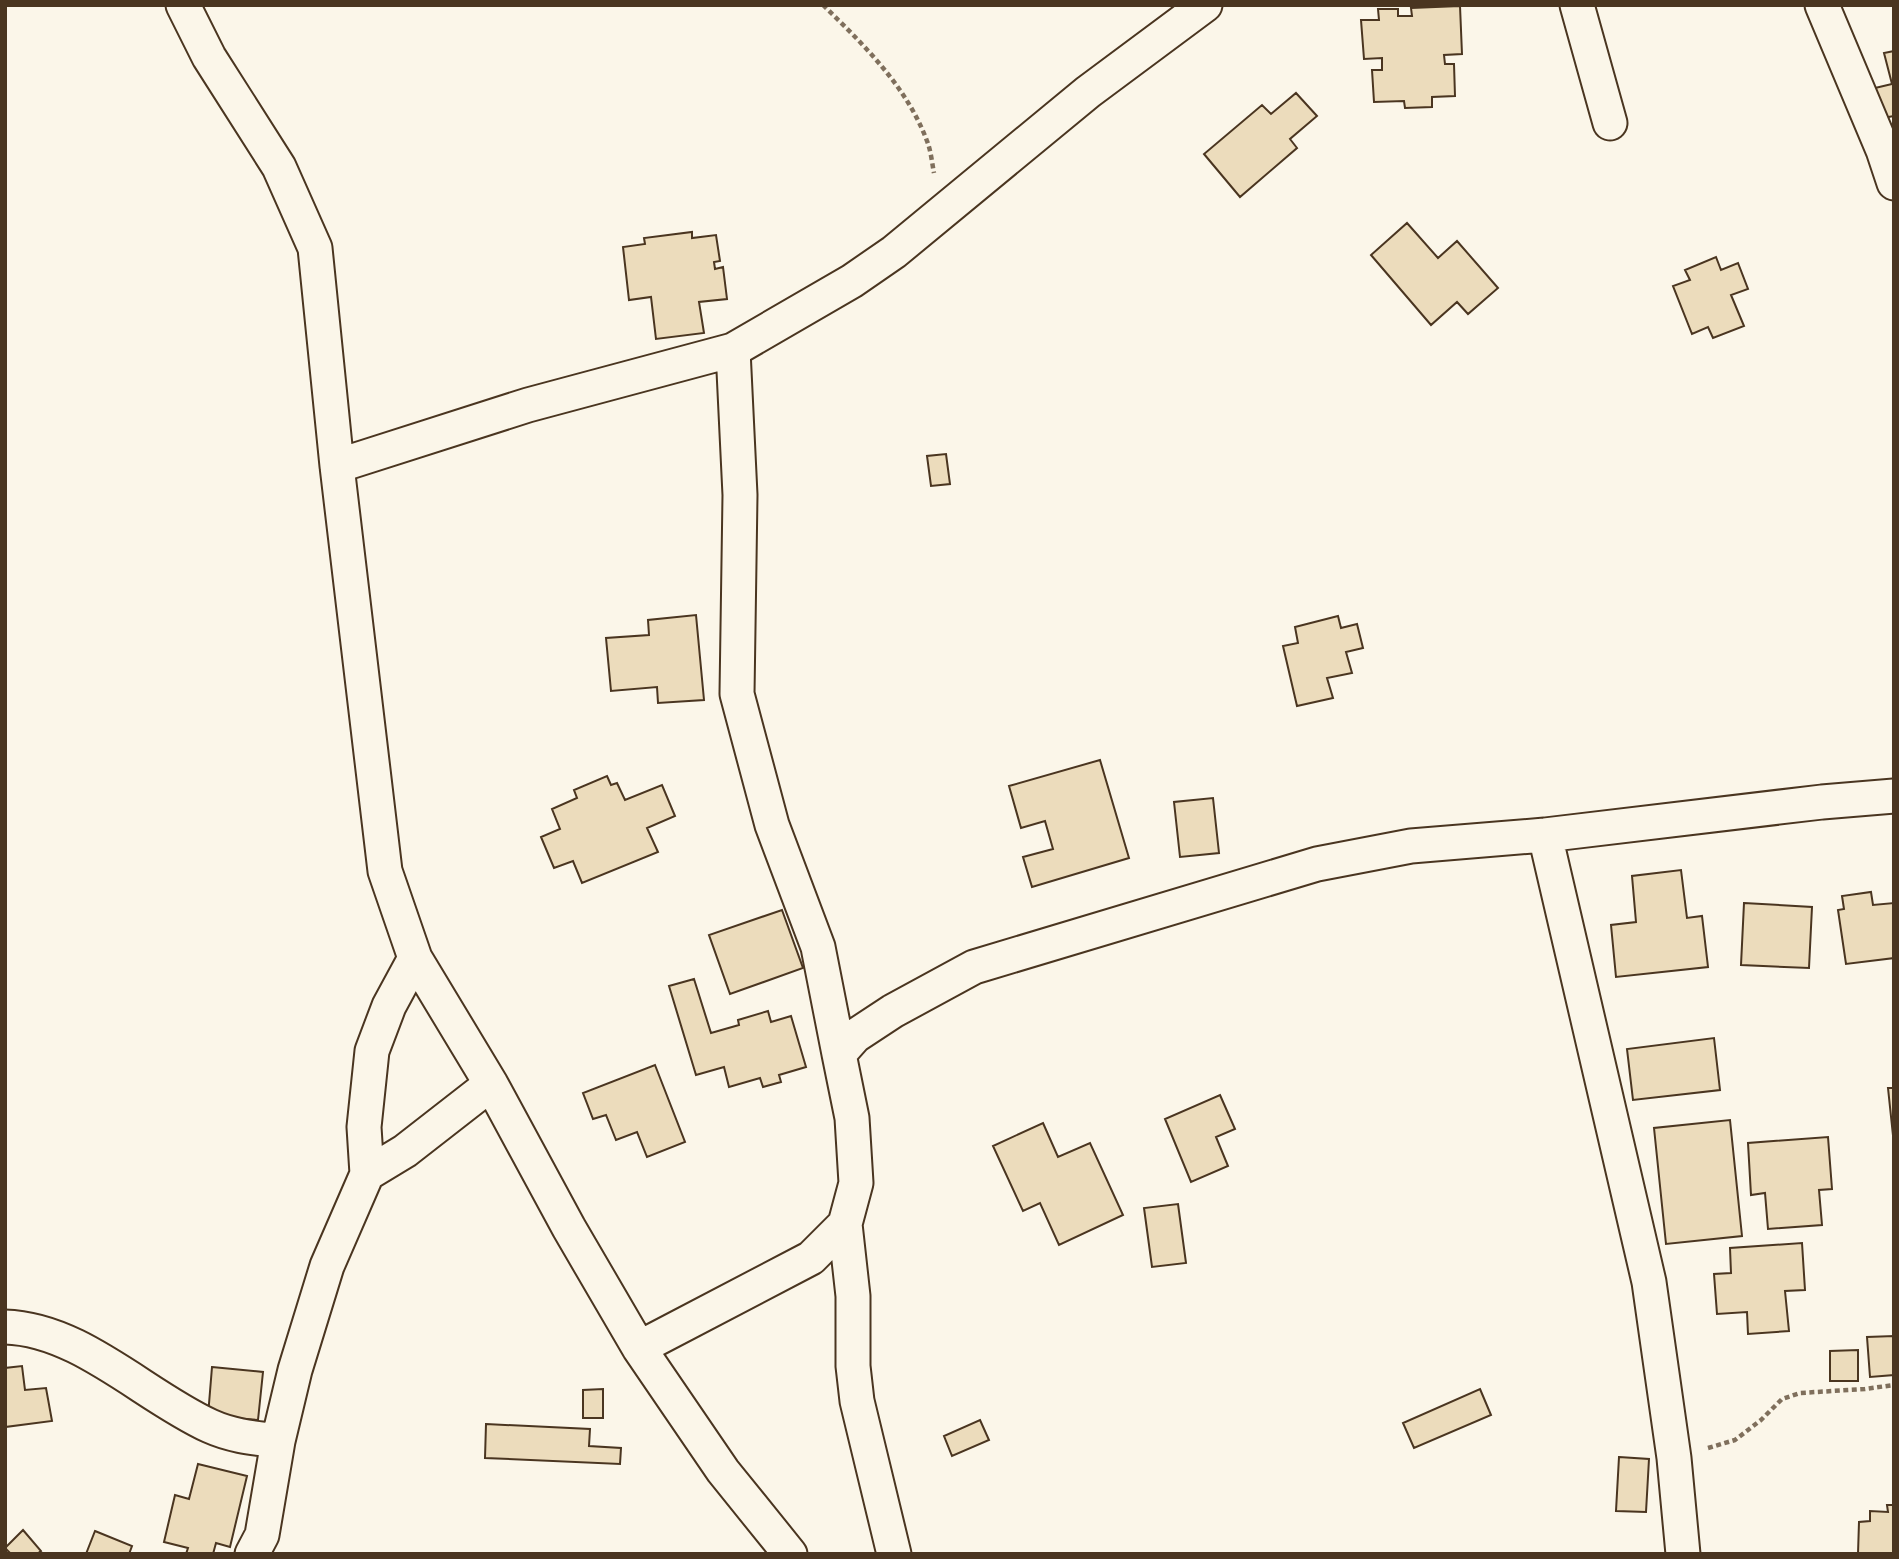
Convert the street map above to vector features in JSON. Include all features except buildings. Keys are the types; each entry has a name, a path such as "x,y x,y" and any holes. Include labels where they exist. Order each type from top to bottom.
{"street":[{"path":"183,5 209,57 279,167 316,248 337,466 385,871 415,958 491,1084 569,1228 639,1348 723,1471 790,1554"},
{"path":"337,466 528,405 733,350 852,281 943,213 1088,92 1205,5"},
{"path":"1577,5 1610,123"},
{"path":"1822,5 1884,150 1894,183"},
{"path":"733,350 740,495 737,694 772,825 818,947 852,1118 856,1183 845,1224 853,1296 853,1366 857,1401 894,1554"},
{"path":"839,1054 855,1036 893,1011 974,967 1317,864 1411,846 1545,835 1894,796"},
{"path":"1545,835 1649,1282 1674,1458 1683,1554"},
{"path":"252,1554 262,1535 278,1441 295,1370 327,1266 367,1174 365,1127 372,1051 389,1006 415,958"},
{"path":"367,1174 405,1151 491,1084"},
{"path":"639,1348 811,1258 845,1224"},
{"path":"5,1327 68,1342 211,1426 242,1437 278,1441"}],"path":[{"path":"823,5 862,43 904,93 928,142 943,213"},
{"path":"1674,1458 1735,1440 1782,1399 1800,1394 1894,1385"}]}
